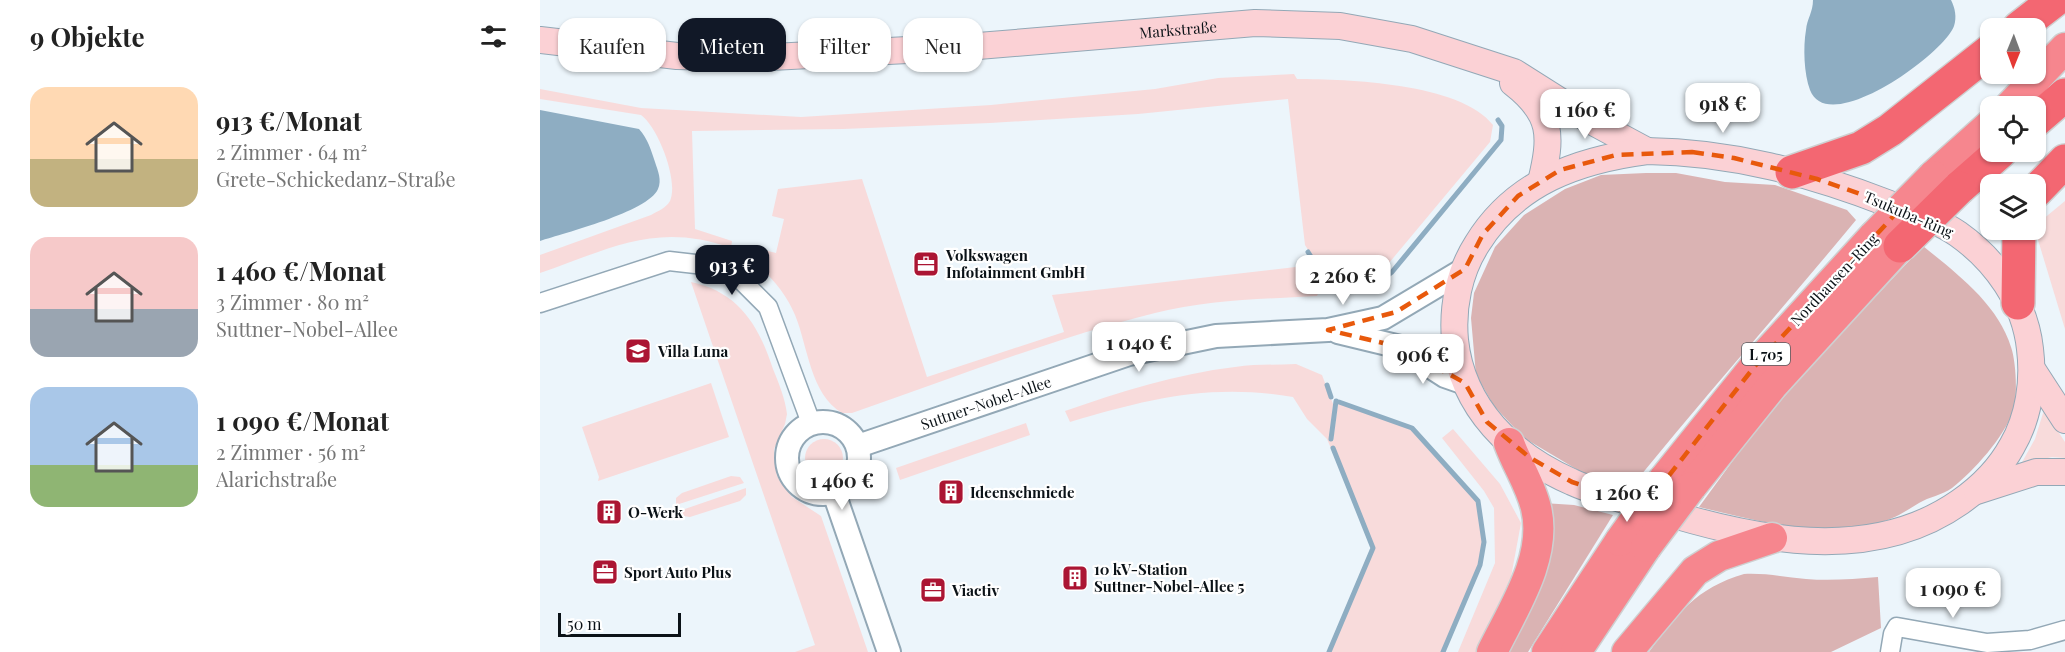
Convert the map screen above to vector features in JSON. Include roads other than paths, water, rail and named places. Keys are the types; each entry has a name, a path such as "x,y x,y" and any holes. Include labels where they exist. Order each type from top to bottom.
{"highway":[{"path":"2032,18 2055,0"},
{"path":"2019,96 2065,48"},
{"path":"1792,171 1861,148 1890,130 1980,59"},
{"path":"2046,111 2065,95"},
{"name":"L 705","path":"1887,241 1946,182 1980,137"},
{"path":"2046,181 2065,161"},
{"name":"L 705","path":"1946,182 1982,162"},
{"path":"2018,303 2019,240"},
{"name":"Nordhausen-Ring","path":"1547,652 1633,544 1677,483 1772,386 1887,241"},
{"path":"1492,652 1526,579 1538,541 1538,521 1534,500 1519,472 1509,443"},
{"path":"1627,652 1695,571 1719,556 1772,538"},
{"name":"Nordhausen-Ring","path":"1576,652 1633,544"}],"main road":[{"name":"Markstraße","path":"540,39 676,56 751,58 975,46 1245,24 1340,26 1404,37 1514,72 1593,122 1647,152"},
{"name":"Markstraße","path":"1489,64 1527,93 1547,123 1548,152 1540,182"},
{"name":"Tsukuba-Ring","path":"1647,152 1692,152 1744,160 1792,171 1869,196 1956,232 1983,255 2004,280 2018,303 2028,332 2032,369 2023,422 2012,446 1996,469 1974,492 1927,521 1900,531 1865,539 1833,541 1772,538 1693,521 1572,482 1509,443 1487,422 1465,383 1457,354 1453,321 1465,268 1471,254 1498,214 1518,196 1560,171 1587,162 1647,152"},
{"path":"2032,369 2065,420"},
{"path":"1974,492 2036,472 2065,472"}],"street":[{"path":"540,303 669,261 713,266 738,277 768,307 777,324 811,423"},
{"name":"Suttner-Nobel-Allee","path":"858,446 1140,352 1215,336 1328,330 1396,312 1465,268"},
{"name":"Suttner-Nobel-Allee","path":"1328,330 1400,347 1445,376 1465,383"},
{"path":"821,421 840,425 854,437 858,446 858,469 853,479 834,493 822,495 802,488 789,471 788,447 801,429 811,423 821,421"},
{"path":"834,493 889,652"},
{"path":"1890,652 1893,634 1897,627 1987,643 2030,640 2065,630"}],"water":[{"path":"1813,0 1951,0 1954,6 1955,23 1946,39 1930,55 1885,86 1861,98 1839,104 1821,102 1810,90 1806,76 1806,30"},
{"path":"540,110 639,129 649,145 657,169 660,179 658,189 651,198 639,206 540,241"}],"waterway":[{"path":"1318,289 1339,275 1388,275 1392,272 1501,140 1502,126 1498,120"},
{"path":"1308,252 1326,281"},
{"path":"1327,385 1331,397"},
{"path":"1331,439 1336,401"},
{"path":"1339,402 1412,428 1478,501 1484,542 1480,565 1443,652"},
{"path":"1329,652 1373,548 1333,448"}],"place":[{"name":"Volkswagen Infotainment GmbH","path":"926,264"},
{"name":"Villa Luna","path":"638,351"},
{"name":"Ideenschmiede","path":"951,492"},
{"name":"O-Werk","path":"609,512"},
{"name":"Sport Auto Plus","path":"605,572"},
{"name":"10 kV-Station Suttner-Nobel-Allee 5","path":"1075,578"},
{"name":"Viactiv","path":"933,590"}]}
